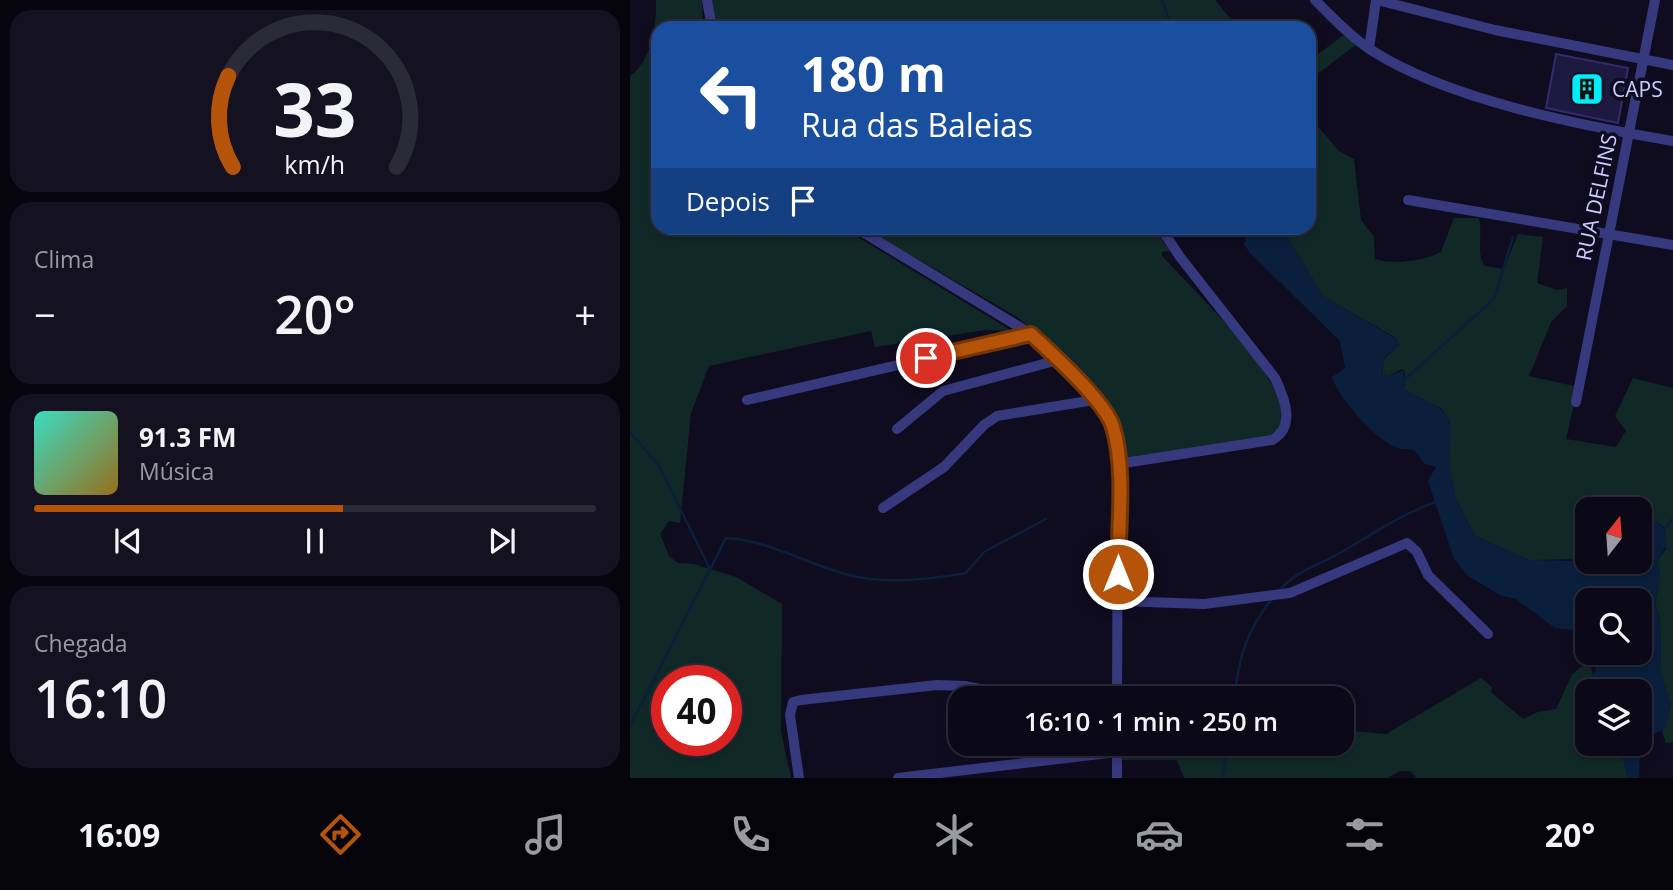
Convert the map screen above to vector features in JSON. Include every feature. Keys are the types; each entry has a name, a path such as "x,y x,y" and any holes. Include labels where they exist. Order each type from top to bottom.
{"street":[{"path":"707,0 711,21"},
{"path":"1315,0 1369,49 1434,82 1629,134 1673,141"},
{"path":"1369,49 1376,0 1495,30 1673,65"},
{"name":"RUA DELFINS","path":"1576,402 1607,232 1655,0"},
{"path":"1408,200 1673,245"},
{"path":"868,235 1031,334 1094,400 1113,426 1118,464 1117,686"},
{"path":"1118,464 1272,440 1284,431 1287,423 1284,397 1275,378 1166,235"},
{"path":"747,400 1031,334"},
{"path":"897,429 943,391 1058,360"},
{"path":"883,508 944,467 984,425 998,416 1094,400"},
{"path":"1118,601 1204,604 1290,593 1407,543 1417,552 1428,575 1488,634"},
{"path":"799,778 790,715 793,702 937,685 950,686"},
{"path":"898,778 1059,756"},
{"path":"1117,756 1117,778"}],"green space":[{"path":"656,0 702,0 703,21 655,21"},
{"path":"711,0 1215,0 1232,21 715,21"},
{"path":"1345,34 1356,45 1316,75 1316,56"},
{"path":"651,42 651,235 854,235 1012,331 985,330 875,347 871,331 709,366 691,413 680,523 669,521 660,534 669,556 678,563 694,564 736,577 782,604 781,732 791,778 630,778 630,76 643,62"},
{"path":"1316,124 1339,151 1354,159 1361,220 1374,237 1375,259 1409,261 1441,252 1454,218 1479,218 1480,255 1484,266 1504,269 1518,234 1543,237 1537,283 1557,290 1567,288 1567,306 1551,322 1529,376 1578,387 1566,439 1616,447 1626,431 1615,416 1633,378 1673,388 1673,742 1666,743 1662,731 1671,706 1661,674 1660,620 1655,603 1660,579 1657,561 1666,549 1664,527 1656,522 1652,526 1652,497 1575,497 1575,559 1529,560 1475,536 1455,497 1449,463 1450,422 1442,409 1405,390 1405,371 1402,369 1388,376 1383,374 1383,360 1399,345 1396,338 1323,296 1286,235 1316,235"},
{"path":"876,235 1158,235 1170,251 1162,252 1162,256 1233,333 1268,378 1279,399 1283,416 1278,437 1127,459 1124,438 1110,404 1070,360 1017,317"},
{"path":"1583,665 1590,665 1593,675 1591,679 1575,679 1575,756 1624,756 1628,778 1414,778 1416,777 1410,771 1400,771 1387,778 1184,778 1177,760 1122,760 1122,756 1354,756 1354,731 1386,734 1481,678 1492,687 1491,692 1523,719 1538,712 1556,709 1572,675"}],"water":[{"path":"1247,235 1286,235 1323,296 1398,340 1399,345 1385,357 1382,373 1388,376 1404,370 1405,390 1435,405 1446,414 1451,427 1449,463 1455,497 1475,536 1529,560 1575,561 1575,574 1652,574 1652,525 1662,523 1667,545 1657,561 1660,579 1655,603 1660,620 1661,671 1671,706 1665,728 1652,735 1652,679 1591,679 1596,669 1594,665 1652,665 1652,588 1575,588 1575,632 1555,628 1516,599 1500,595 1468,576 1454,559 1428,481 1436,467 1425,464 1414,450 1399,449 1388,444 1350,407 1332,377 1345,368 1340,341 1244,244"},
{"path":"1640,756 1639,778 1628,778 1623,757"}],"building":[{"name":"CAPS","path":"1556,54 1628,68 1618,123 1546,108"}],"waterway":[{"path":"1162,0 1170,21"},
{"path":"1402,382 1494,299 1513,237"},
{"path":"630,432 659,466 710,569"},
{"path":"1281,589 1302,572 1398,519 1436,502"},
{"path":"1663,532 1673,518"},
{"path":"630,726 726,538 757,543 849,575 879,580 908,580 966,573 984,552 1046,519"},
{"path":"1236,686 1250,634 1272,599"},
{"path":"1222,778 1226,756"}],"place":[{"name":"CAPS","path":"1587,89"}],"route":[{"path":"926,358 1031,334 1094,400 1113,426 1118,464 1118,574"}]}
